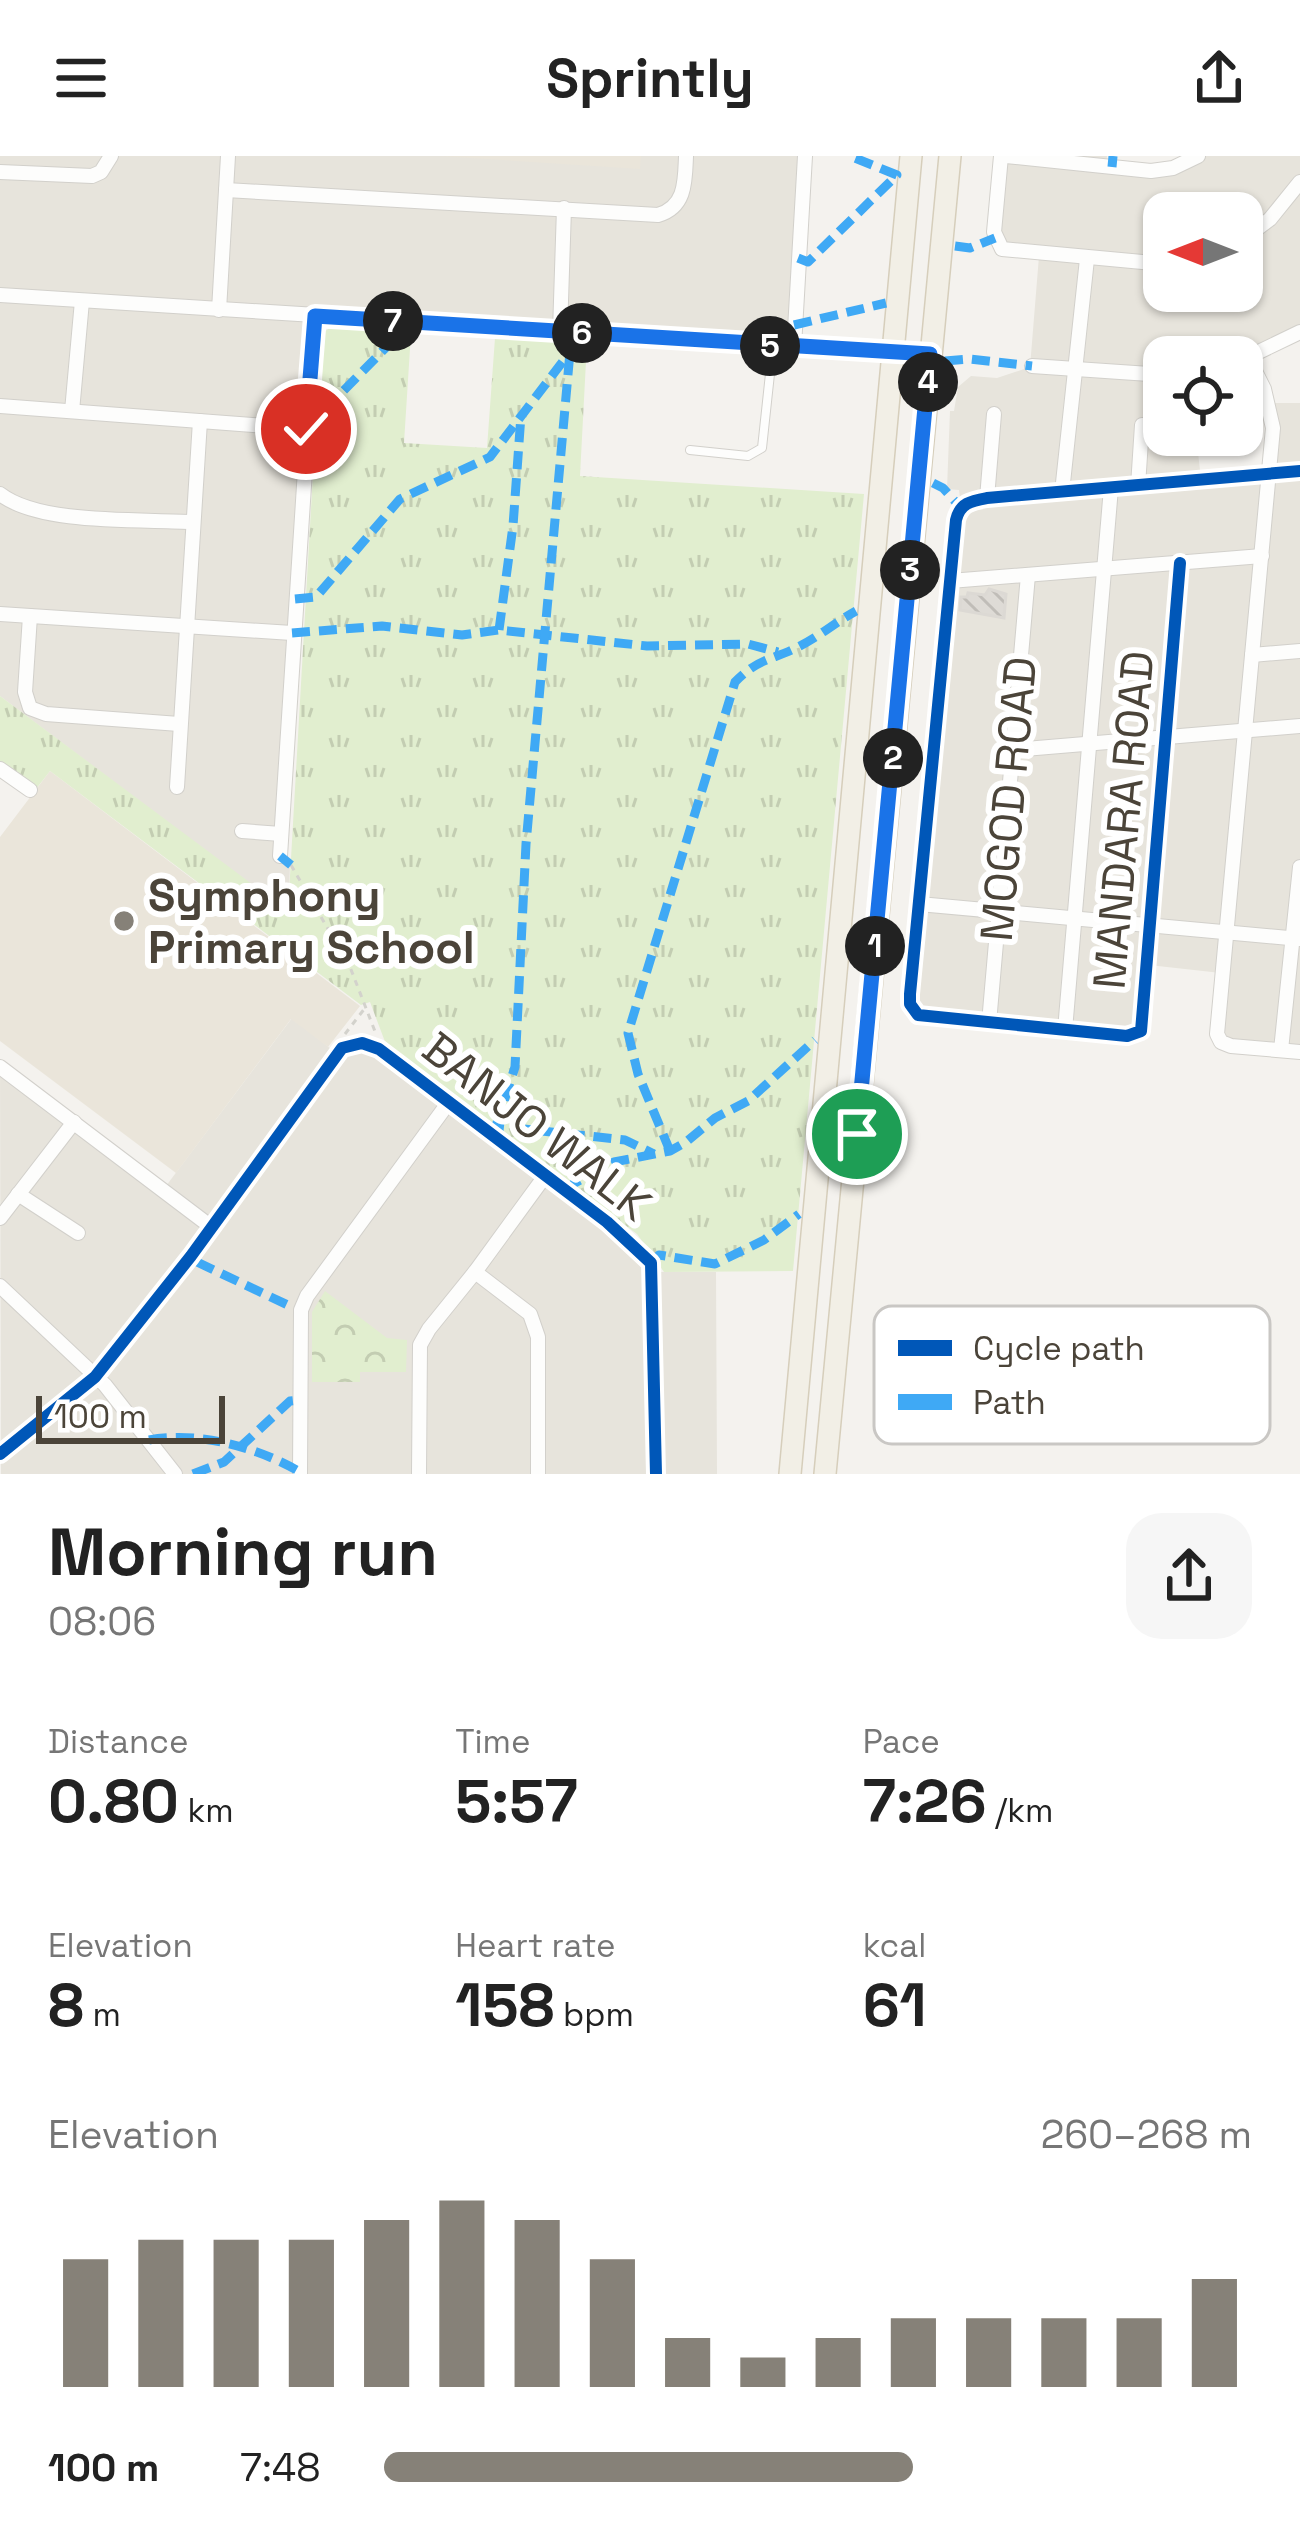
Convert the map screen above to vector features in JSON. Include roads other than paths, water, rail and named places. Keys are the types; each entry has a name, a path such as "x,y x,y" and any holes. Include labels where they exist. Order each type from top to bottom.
{"main road":[{"path":"790,1474 911,156"},
{"path":"825,1474 950,156"}],"street":[{"path":"0,172 92,176 111,156"},
{"path":"219,310 228,156"},
{"path":"226,190 666,213 678,204 684,188 686,156"},
{"path":"794,347 805,156"},
{"path":"1143,263 1012,252 999,245 994,232 1004,156 1151,170 1173,168 1198,156"},
{"path":"1263,224 1300,182"},
{"path":"560,332 564,208"},
{"path":"1062,492 1087,259"},
{"path":"0,295 930,354"},
{"path":"72,411 82,301"},
{"path":"286,860 281,834 315,316"},
{"path":"1263,349 1300,332"},
{"path":"1032,366 1143,374"},
{"path":"1263,394 1272,412 1269,474 1218,1038 1231,1046 1300,1052"},
{"path":"0,406 306,429"},
{"path":"986,498 994,414"},
{"path":"177,787 200,421"},
{"path":"1138,485 1142,425"},
{"path":"1296,939 919,904 957,514 969,501 986,498 1300,471"},
{"path":"1065,1030 1111,488"},
{"path":"0,494 19,507 44,513 192,522"},
{"path":"950,581 1262,556"},
{"name":"MANDARA ROAD","path":"919,904 910,994 915,1012 924,1017 1127,1036 1141,1031 1180,563"},
{"name":"MOGOD ROAD","path":"989,1023 1028,575"},
{"path":"0,614 292,633"},
{"path":"30,616 25,692 30,708 46,714 179,724"},
{"path":"1252,655 1300,651"},
{"path":"1012,750 1300,727"},
{"path":"0,770 30,790"},
{"path":"242,831 281,834"},
{"path":"1281,1050 1300,867"},
{"name":"BANJO WALK","path":"0,1454 95,1377 342,1048 362,1043 379,1049 607,1222 651,1263 656,1474"},
{"path":"0,1066 210,1226"},
{"path":"300,1474 301,1310 449,1102"},
{"path":"0,1218 74,1122"},
{"path":"419,1474 420,1345 544,1176"},
{"path":"18,1195 78,1233"},
{"path":"475,1272 534,1320 538,1474"},
{"path":"0,1286 95,1377 175,1474"}],"lane":[{"path":"691,450 758,453 765,440 773,346"}],"place":[{"name":"Symphony Primary School","path":"124,921"}]}
